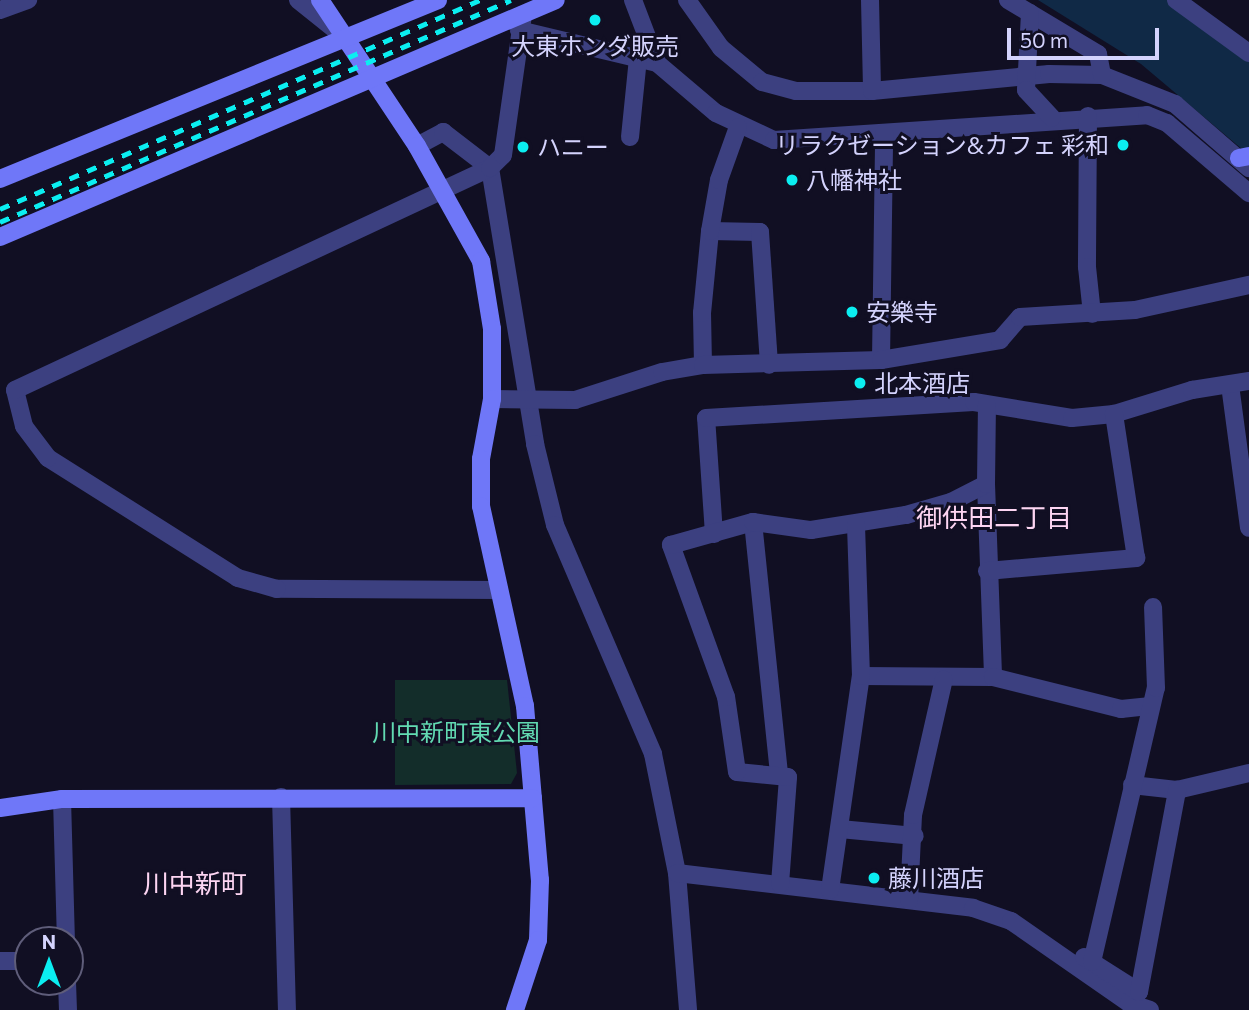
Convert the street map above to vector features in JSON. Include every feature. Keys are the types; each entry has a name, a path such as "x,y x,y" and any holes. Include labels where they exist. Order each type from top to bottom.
{"street":[{"path":"0,10 28,0"},
{"path":"298,0 343,36"},
{"path":"0,179 343,36 438,0"},
{"path":"0,237 374,77 521,22 556,0"},
{"path":"633,0 657,63"},
{"path":"687,0 721,48 762,82 796,91 872,91 1026,76 1102,75 1175,104 1246,161"},
{"path":"870,0 872,91"},
{"path":"1008,0 1098,54 1102,75"},
{"path":"1176,0 1249,53"},
{"path":"322,4 374,77 445,191 481,261 492,330 492,400 481,459 481,506 525,706 541,918 514,1010"},
{"path":"1030,13 1026,90 1052,118"},
{"path":"521,22 657,63 738,127 774,140 1052,118 1147,115 1167,123 1249,193"},
{"path":"499,590 277,589 238,578 48,458 24,426 15,390 490,168 503,155 521,22"},
{"path":"630,137 638,58"},
{"path":"1088,116 1087,267 1092,314"},
{"path":"703,365 702,313 710,231 719,180 738,127"},
{"path":"417,146 443,132 490,168 535,444 555,525 653,754 677,873 688,1010"},
{"path":"881,360 884,133"},
{"path":"710,231 760,232 769,365"},
{"path":"492,400 575,400 662,372 703,365 881,360 1000,340 1020,317 1135,310 1249,285"},
{"path":"714,534 706,418 929,403 988,405 1072,418 1114,414 1192,390 1249,381"},
{"path":"1230,385 1249,528"},
{"path":"988,405 986,484 992,677"},
{"path":"988,571 1136,558 1114,414"},
{"path":"780,884 788,777 737,772 726,697 671,545 753,522 811,530 856,524 951,502 986,484"},
{"path":"753,522 779,775"},
{"path":"830,890 861,676 856,524"},
{"path":"1092,962 1156,688 1153,607"},
{"path":"861,676 944,679 992,677 1121,709 1151,706"},
{"path":"909,900 915,836 913,815 944,679"},
{"path":"1132,785 1177,790 1249,773"},
{"path":"1039,940 1047,932 1139,992 1177,790"},
{"path":"281,797 287,1010"},
{"path":"0,808 62,799 533,799"},
{"path":"62,799 66,926"},
{"path":"840,829 915,836"},
{"path":"677,873 973,908 1011,921 1129,1003 1150,1010"}],"green space":[{"name":"川中新町東公園","path":"395,680 507,680 517,773 511,784 395,785"}],"water":[{"path":"1038,0 1169,0 1249,61 1249,155 1141,64"}],"railway":[{"path":"0,209 480,0"},
{"path":"0,222 511,0"}],"place":[{"name":"大東ホンダ販売","path":"595,20"},
{"name":"リラクゼーション&カフェ 彩和","path":"1123,145"},
{"name":"ハニー","path":"523,147"},
{"name":"八幡神社","path":"792,180"},
{"name":"安樂寺","path":"852,312"},
{"name":"北本酒店","path":"860,383"},
{"name":"藤川酒店","path":"874,878"}],"district":[{"name":"御供田二丁目","path":"994,517"},
{"name":"川中新町","path":"195,883"}]}
